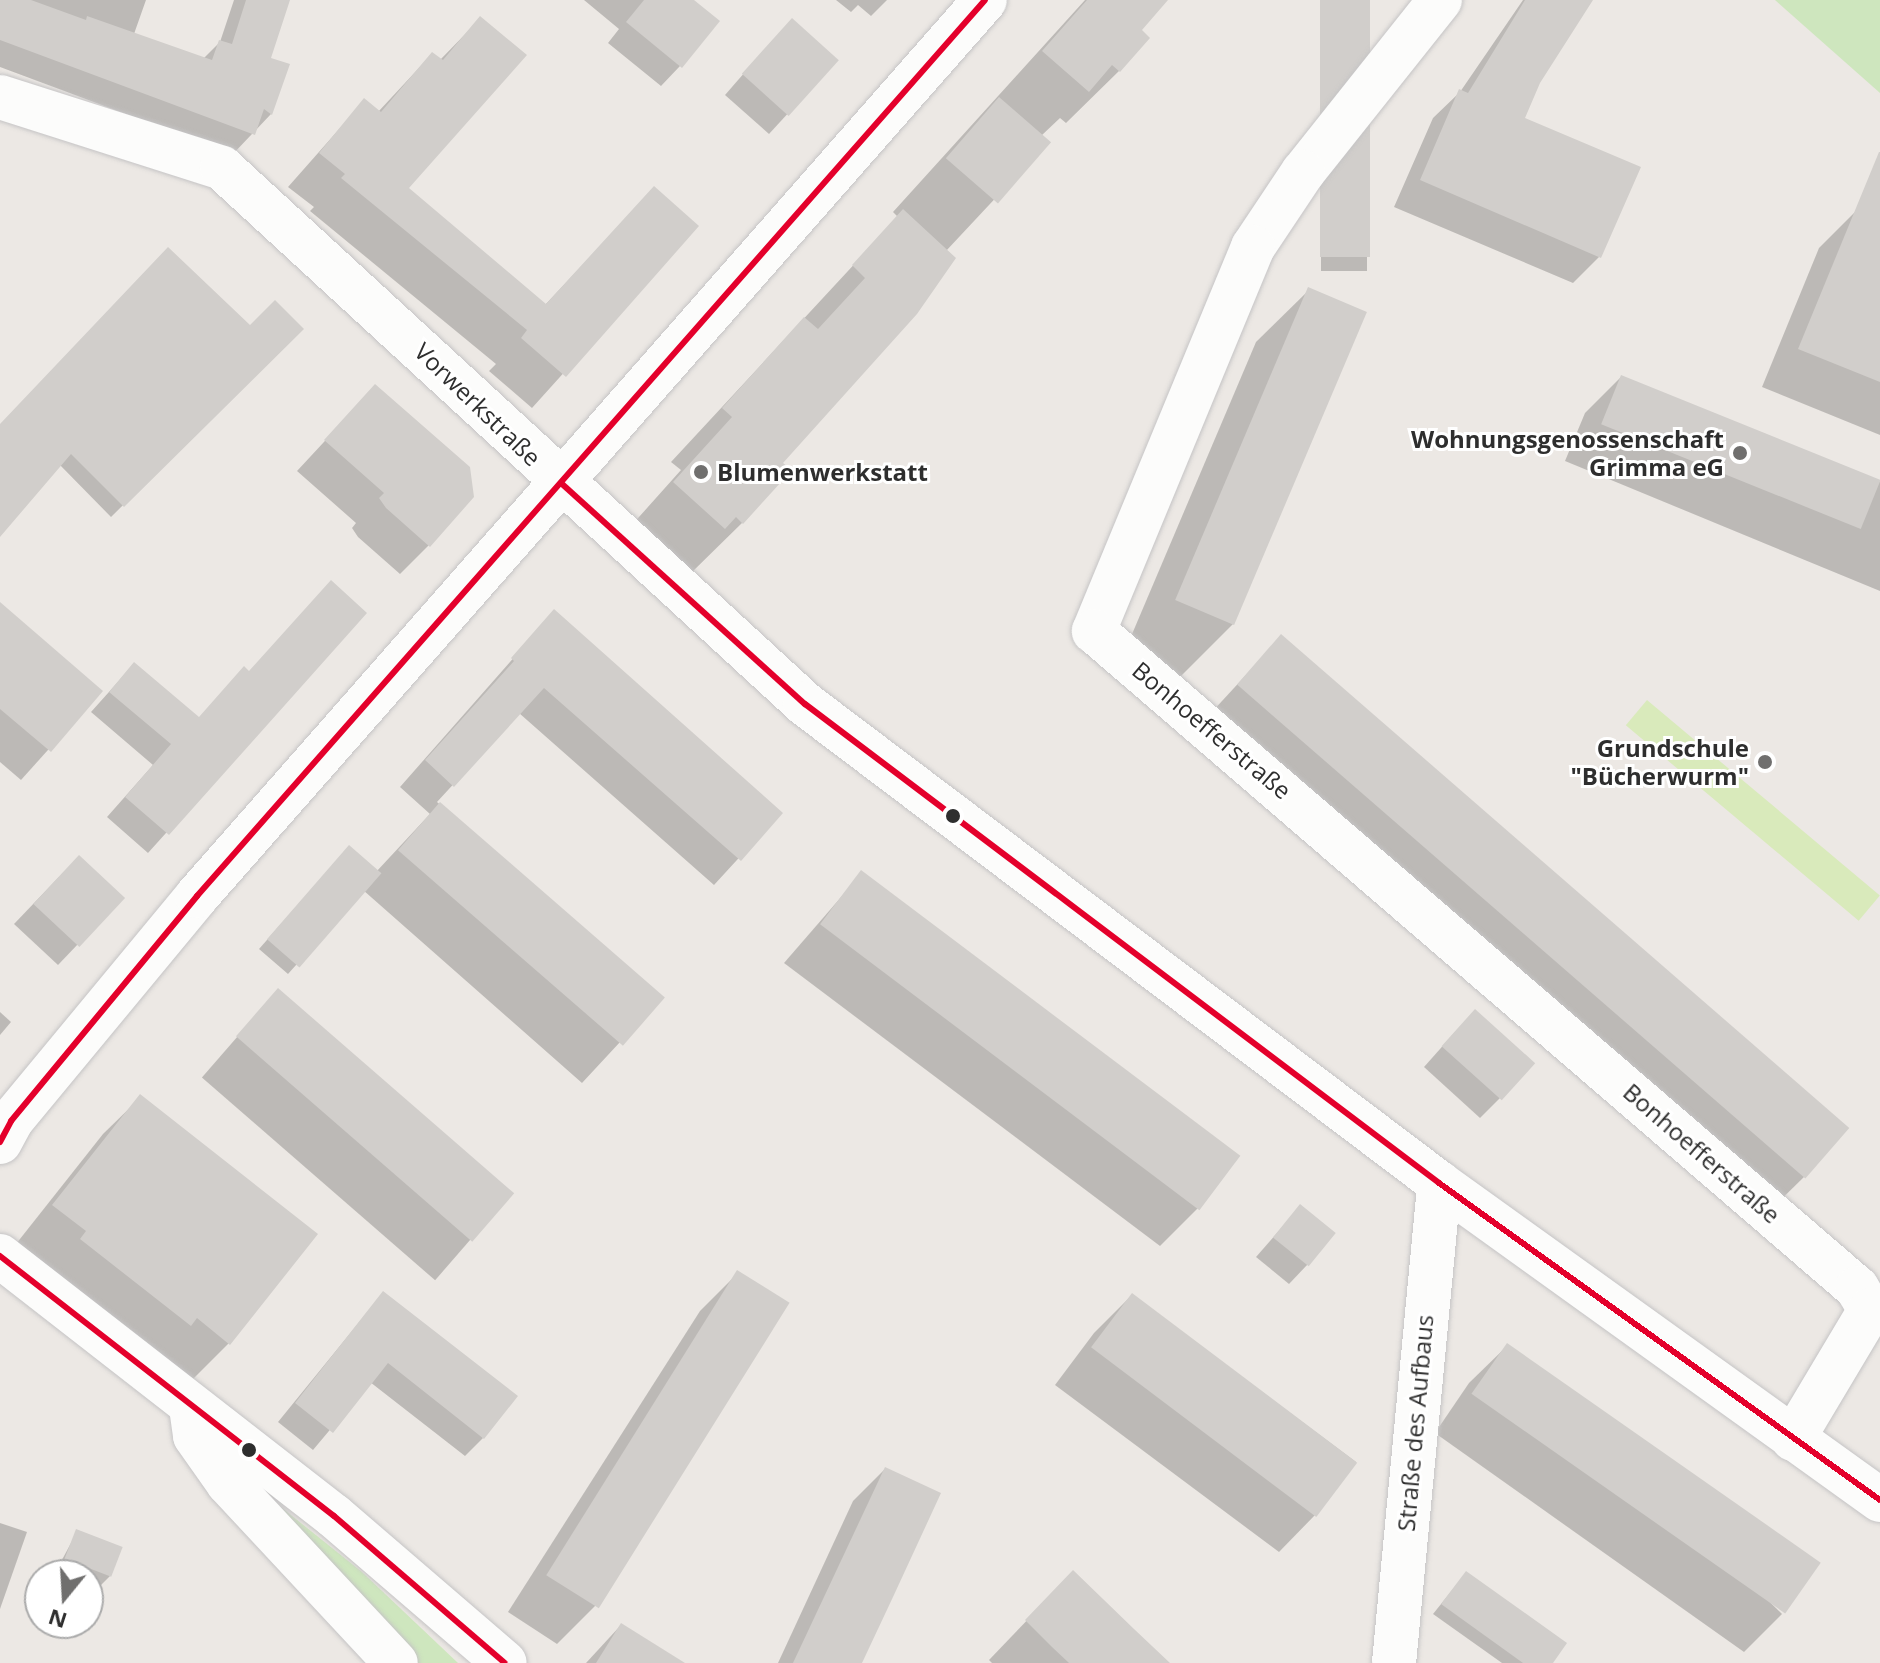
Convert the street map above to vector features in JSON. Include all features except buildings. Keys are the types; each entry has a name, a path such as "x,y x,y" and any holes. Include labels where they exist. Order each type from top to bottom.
{"street":[{"path":"0,1142 11,1121 197,896 985,0"},
{"name":"Bonhoefferstraße","path":"1440,0 1303,172 1253,247 1094,631 1857,1288 1875,1308 1793,1439"},
{"name":"Vorwerkstraße","path":"0,97 222,168 561,483 805,704 1439,1183 1880,1500"},
{"name":"Straße des Aufbaus","path":"1394,1663 1439,1183"},
{"path":"0,1256 334,1516 505,1663"},
{"path":"191,1407 195,1436 228,1483 396,1663"}],"green space":[{"path":"1775,0 1880,0 1880,93"},
{"path":"1647,700 1880,895 1859,921 1626,725"},
{"path":"246,1479 362,1572 458,1663 410,1663"}],"transit line":[{"path":"0,1142 11,1121 197,896 985,0"},
{"path":"561,483 805,704 1439,1183 1880,1500"},
{"path":"0,1256 334,1516 505,1663"}],"place":[{"name":"Wohnungsgenossenschaft Grimma eG","path":"1740,453"},
{"name":"Blumenwerkstatt","path":"701,472"},
{"name":"Grundschule \"Bücherwurm\"","path":"1765,762"}]}
